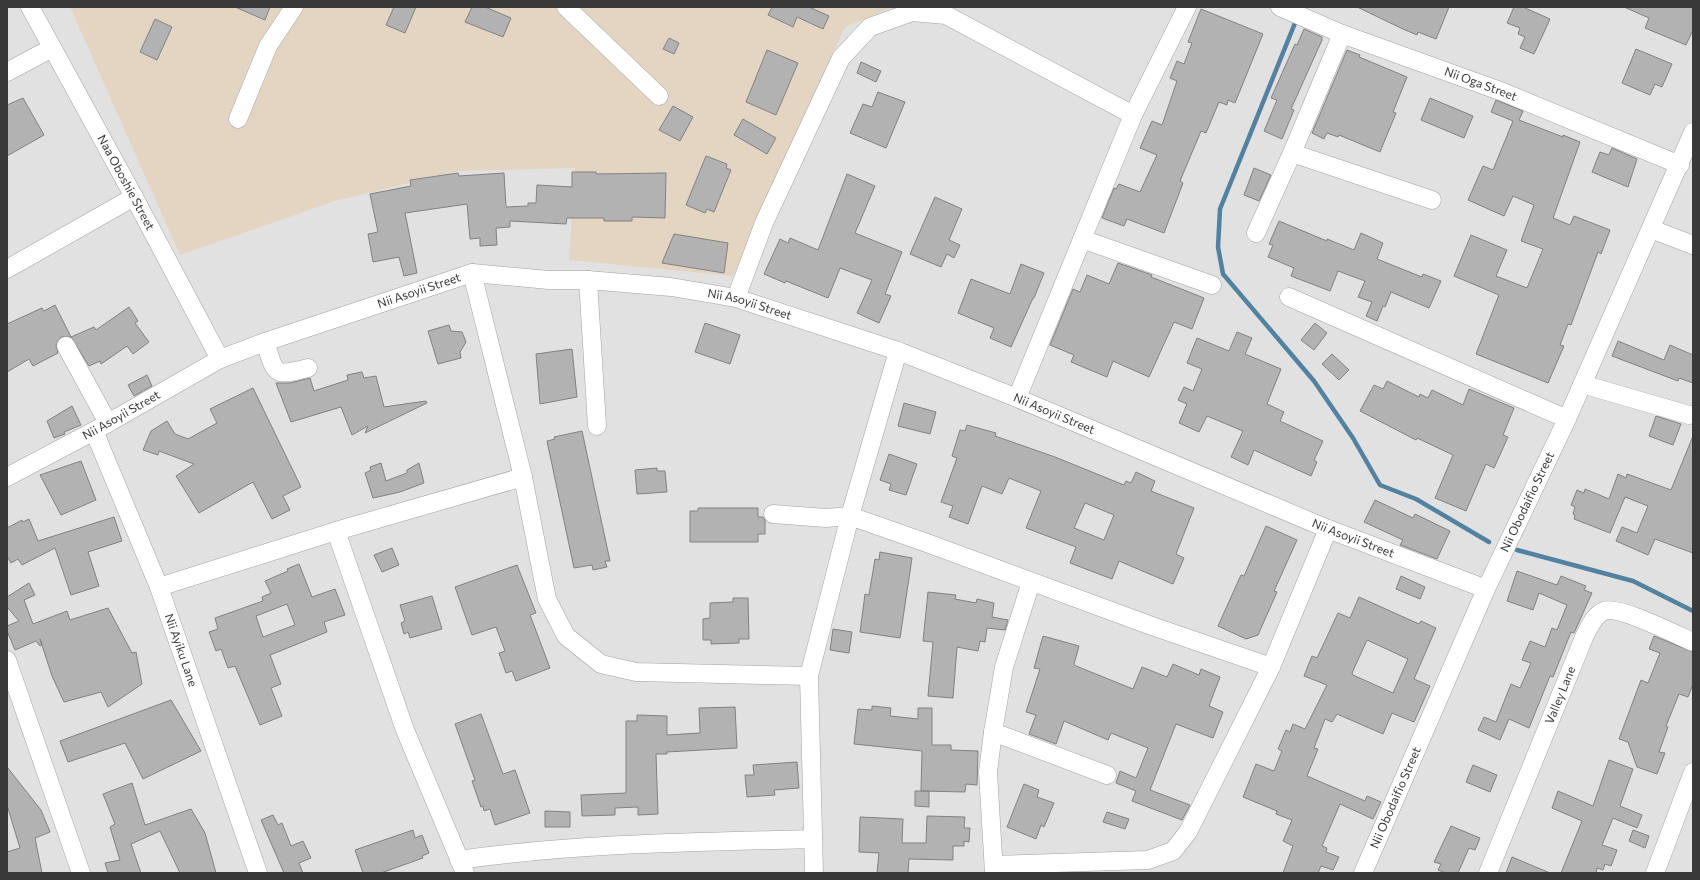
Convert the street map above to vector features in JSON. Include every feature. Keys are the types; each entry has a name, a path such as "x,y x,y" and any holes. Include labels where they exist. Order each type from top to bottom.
{"street":[{"name":"Naa Oboshie Street","path":"30,7 134,197 220,359"},
{"path":"238,119 268,46 294,7"},
{"path":"566,7 659,96"},
{"path":"1018,398 1133,115 1187,7"},
{"name":"Nii Oga Street","path":"1280,7 1342,34 1503,92 1680,165"},
{"path":"736,298 764,223 841,58 870,27 912,12 946,15 1133,115"},
{"path":"1256,233 1292,153 1342,34"},
{"path":"7,72 52,48"},
{"name":"Nii Obodaifio Street","path":"1363,873 1486,589 1567,419 1680,165 1693,132"},
{"path":"1292,153 1432,200"},
{"path":"7,270 134,197"},
{"path":"1651,229 1693,245"},
{"path":"1082,239 1212,285"},
{"path":"472,273 523,477 547,599 566,636 601,664 636,672 809,676"},
{"name":"Nii Asoyii Street","path":"7,477 101,427 220,359 265,342 472,273 548,280 588,280 671,287 736,298 898,351 1018,398 1328,529 1486,589"},
{"path":"588,280 597,426"},
{"path":"1288,297 1567,419"},
{"path":"265,342 274,369 278,373 284,374 308,368"},
{"name":"Nii Ayiku Lane","path":"66,346 101,427 159,587 258,873"},
{"path":"814,873 809,676 850,516 898,351"},
{"path":"1582,384 1689,414"},
{"path":"159,587 336,531 523,477"},
{"path":"773,514 826,518 850,516 1149,625 1271,667"},
{"path":"1031,582 1004,667 993,732 988,772 994,869 1148,860 1173,851 1188,832 1271,667 1328,529"},
{"path":"336,531 405,730 462,866 499,854 644,843 813,839"},
{"name":"Valley Lane","path":"1488,873 1585,635 1595,618 1605,610 1621,611 1693,642"},
{"path":"7,660 81,873"},
{"path":"993,732 1106,775"},
{"path":"1655,873 1693,772"}],"shaded area":[{"path":"70,7 893,7 845,27 733,276 569,260 575,168 460,171 335,201 180,255"}],"building":[{"path":"235,7 270,7 265,20"},
{"path":"394,7 416,7 405,33 386,25"},
{"path":"472,7 485,7 511,18 503,37 465,22"},
{"path":"772,7 809,7 829,16 823,29 797,17 793,27 768,15"},
{"path":"1357,7 1449,7 1436,39 1418,32 1417,35"},
{"path":"1514,7 1523,7 1550,19 1534,54 1520,48 1525,37 1518,34 1520,28 1507,23"},
{"path":"1624,7 1693,7 1693,30 1686,45 1645,28 1649,18"},
{"path":"1201,9 1263,34 1235,103 1228,100 1227,105 1219,102 1206,133 1201,131 1180,181 1183,183 1164,233 1127,219 1124,226 1102,218 1114,188 1116,189 1119,184 1140,192 1157,155 1140,148 1152,121 1162,125 1177,81 1170,78 1177,61 1184,64 1192,43 1188,42"},
{"path":"155,19 172,27 157,60 140,52"},
{"path":"1304,29 1322,37 1322,40 1291,109 1294,110 1282,139 1264,131 1277,100 1271,98 1295,44 1297,45"},
{"path":"669,38 679,43 674,54 663,49"},
{"path":"1636,49 1672,64 1662,87 1655,84 1650,95 1622,83"},
{"path":"767,50 798,63 776,115 746,102"},
{"path":"1347,50 1360,55 1359,57 1407,77 1393,112 1396,113 1380,152 1339,135 1338,137 1327,133 1324,139 1312,133"},
{"path":"861,62 881,71 876,82 857,73"},
{"path":"878,92 905,102 886,148 850,133 863,104 872,107"},
{"path":"23,98 44,135 7,156 7,105"},
{"path":"1430,98 1473,116 1464,138 1421,120"},
{"path":"1496,100 1523,111 1519,120 1580,142 1553,218 1570,225 1574,216 1610,230 1601,254 1598,252 1571,325 1568,324 1560,345 1564,346 1548,383 1476,354 1499,295 1454,276 1471,235 1507,250 1496,276 1527,288 1543,249 1521,241 1534,205 1513,196 1504,216 1468,200 1483,166 1493,170 1513,121 1491,112"},
{"path":"673,106 693,117 680,141 659,130"},
{"path":"743,119 776,138 767,154 734,135"},
{"path":"1612,148 1637,159 1628,187 1592,172 1600,152 1609,155"},
{"path":"706,156 727,164 726,168 731,170 714,212 707,209 705,213 686,205"},
{"path":"1254,168 1271,175 1259,201 1244,195"},
{"path":"572,172 596,172 596,174 666,173 665,218 632,217 632,221 604,221 604,218 567,218 566,224 510,221 510,227 496,228 497,245 480,246 480,238 470,239 467,204 405,213 417,273 404,276 399,257 373,262 368,234 378,232 370,194 411,186 410,180 458,173 459,176 504,173 506,207 528,206 528,203 536,203 537,185 572,187"},
{"path":"847,174 875,186 855,233 902,252 885,294 891,296 879,323 857,313 872,280 840,268 828,298 764,274 780,239 788,243 790,238 818,250"},
{"path":"935,197 962,209 949,240 960,245 954,258 947,254 941,267 910,254"},
{"path":"1279,221 1327,241 1327,239 1354,250 1361,233 1383,243 1377,259 1422,277 1423,274 1441,281 1429,308 1391,292 1377,321 1366,316 1372,302 1358,297 1365,281 1338,271 1330,291 1291,276 1294,268 1268,257 1273,245 1269,244"},
{"path":"674,234 728,243 724,273 662,263"},
{"path":"1118,263 1152,275 1151,277 1204,298 1192,329 1174,322 1149,377 1113,361 1107,377 1071,362 1074,355 1050,345 1073,289 1080,292 1087,275 1109,284"},
{"path":"1021,264 1044,273 1011,347 990,338 994,328 958,313 971,279 1010,294"},
{"path":"55,305 71,337 61,337 56,345 58,353 33,366 29,359 7,372 7,324 42,308 44,311"},
{"path":"129,307 138,321 135,323 149,342 133,354 127,346 101,364 100,361 89,366 71,337 94,327 96,330"},
{"path":"705,323 740,335 730,364 695,352"},
{"path":"1315,323 1327,333 1314,350 1301,340"},
{"path":"449,325 451,331 462,332 466,342 460,352 461,358 438,364 428,331"},
{"path":"1237,332 1252,338 1245,354 1281,369 1267,404 1284,412 1280,421 1323,441 1314,460 1317,462 1311,476 1254,450 1248,465 1231,457 1243,431 1207,416 1199,432 1179,423 1187,404 1178,400 1184,387 1193,391 1202,369 1187,363 1197,338 1229,351"},
{"path":"1618,341 1664,360 1670,345 1693,355 1693,383 1679,378 1678,381 1612,356"},
{"path":"572,349 577,397 540,404 536,354"},
{"path":"1332,354 1349,370 1339,380 1322,364"},
{"path":"362,372 364,378 376,376 384,407 426,401 427,403 365,433 368,426 352,435 341,407 291,422 276,383 290,383 310,378 314,391 348,380 347,375"},
{"path":"147,375 152,386 134,396 128,385"},
{"path":"1387,381 1419,397 1420,394 1428,398 1432,390 1463,405 1469,389 1514,408 1503,435 1508,437 1494,468 1486,464 1466,511 1435,498 1453,455 1417,438 1416,440 1360,411 1374,385 1383,389"},
{"path":"253,388 301,487 283,496 290,510 272,519 253,482 199,513 176,476 194,464 159,451 158,455 143,450 151,431 167,421 175,434 188,439 217,423 210,409"},
{"path":"904,403 936,412 930,434 898,426"},
{"path":"72,406 81,425 54,438 47,421"},
{"path":"1656,416 1681,424 1673,445 1649,436"},
{"path":"967,425 996,433 995,436 1055,457 1124,485 1126,481 1131,483 1136,472 1155,481 1151,491 1194,508 1176,554 1184,558 1173,584 1119,561 1112,579 1070,563 1076,547 1026,528 1041,491 1009,478 1002,494 982,486 968,524 949,517 953,506 941,502 957,458 952,456 960,430 965,431","holes":["1085,503 1114,515 1104,540 1074,528"]},
{"path":"582,431 610,561 605,561 607,567 593,570 592,565 574,568 547,441 555,439 554,437"},
{"path":"1693,436 1693,553 1655,539 1648,555 1616,541 1622,527 1637,533 1648,506 1625,497 1610,533 1574,519 1575,515 1573,514 1575,507 1571,505 1577,490 1584,493 1585,489 1609,499 1618,474 1626,478 1627,474 1671,490"},
{"path":"889,454 917,464 906,495 889,490 891,484 880,480"},
{"path":"81,461 96,500 61,515 40,475"},
{"path":"381,463 386,481 407,473 407,470 419,463 424,483 400,492 373,498 365,473 371,470 370,467"},
{"path":"657,468 657,471 665,471 667,492 637,494 635,470"},
{"path":"1375,500 1413,518 1415,514 1450,531 1437,559 1400,545 1403,540 1364,522"},
{"path":"698,508 758,508 758,517 763,517 765,520 765,534 758,534 758,542 690,542 690,511 698,511"},
{"path":"114,517 122,541 88,552 99,586 71,595 55,548 22,565 18,559 11,563 7,556 7,528 22,520 23,522 29,519 38,541"},
{"path":"1266,526 1297,540 1274,591 1277,592 1258,635 1246,639 1218,626 1241,575 1244,576"},
{"path":"392,548 399,565 382,572 374,555"},
{"path":"880,552 912,558 900,638 860,632 865,594 869,595 875,559 879,560"},
{"path":"299,564 312,597 335,589 345,615 324,622 327,632 270,655 281,684 271,688 282,716 260,725 235,666 228,668 221,649 216,651 209,632 218,629 215,618 263,601 262,597 271,593 265,581 288,571 287,569","holes":["287,604 295,625 263,637 256,616"]},
{"path":"517,565 536,613 530,615 550,668 516,681 512,671 506,673 499,653 505,651 496,627 472,635 455,587"},
{"path":"1517,571 1557,585 1561,576 1586,586 1584,590 1592,593 1574,633 1571,632 1553,677 1550,676 1529,728 1509,719 1500,740 1478,730 1484,717 1496,722 1511,684 1520,688 1531,663 1522,660 1530,641 1545,647 1552,628 1557,630 1567,605 1539,593 1533,610 1507,601"},
{"path":"1401,576 1425,587 1420,599 1396,589"},
{"path":"29,583 35,595 24,600 33,624 67,611 70,620 108,608 132,653 136,652 142,684 108,707 101,692 64,702 52,676 42,645 40,646 36,641 15,650 7,631 7,626 19,621 7,607 7,597"},
{"path":"928,592 956,595 955,599 976,603 977,599 994,603 992,617 1008,620 1005,630 987,628 985,642 980,641 978,651 957,647 953,698 928,696 933,642 923,641"},
{"path":"432,596 442,629 410,638 408,632 404,634 401,623 405,621 400,605"},
{"path":"1359,597 1419,624 1421,621 1436,628 1414,679 1430,686 1414,722 1392,713 1383,734 1337,714 1332,722 1325,719 1314,748 1318,749 1307,776 1365,801 1367,796 1381,802 1373,819 1340,804 1322,846 1327,848 1326,852 1339,857 1333,870 1321,866 1318,873 1283,873 1293,846 1283,841 1292,820 1276,814 1277,811 1243,797 1256,764 1274,771 1282,751 1278,749 1286,730 1290,732 1293,724 1305,729 1327,685 1304,676 1312,656 1317,658 1338,613 1350,618","holes":["1367,640 1408,659 1393,693 1353,675 1352,673"]},
{"path":"733,598 748,598 749,639 739,639 739,643 711,644 711,640 703,640 703,619 710,618 710,603 733,602"},
{"path":"833,629 852,632 849,653 830,650"},
{"path":"1043,636 1079,646 1074,664 1076,666 1133,689 1142,667 1167,677 1173,664 1199,675 1201,669 1220,677 1209,706 1223,712 1213,738 1176,724 1150,790 1190,805 1182,820 1132,801 1136,791 1116,783 1120,771 1136,778 1148,748 1111,733 1108,740 1064,721 1056,744 1029,734 1036,715 1026,712 1040,669 1034,668"},
{"path":"1654,636 1693,652 1693,684 1688,697 1679,694 1666,726 1668,727 1659,752 1665,753 1657,774 1637,767 1628,742 1619,739 1641,680 1648,683 1660,653 1649,649"},
{"path":"171,700 201,751 143,779 125,743 68,762 60,741"},
{"path":"872,706 891,708 890,716 918,719 918,708 932,708 932,745 951,745 951,750 978,751 977,785 966,784 965,792 921,791 922,751 854,744 858,709 872,710"},
{"path":"735,707 737,748 656,754 658,814 638,815 638,807 615,808 615,815 582,816 581,795 626,793 626,721 637,721 637,715 667,716 667,735 700,733 699,708"},
{"path":"481,714 503,774 515,770 530,813 495,825 490,809 484,811 483,806 481,807 472,781 475,780 455,724"},
{"path":"1609,760 1633,769 1620,806 1642,815 1637,828 1613,818 1602,845 1617,850 1611,866 1605,864 1603,870 1597,868 1596,873 1561,873 1582,821 1552,808 1558,791 1593,806"},
{"path":"797,762 799,788 774,790 775,795 747,797 745,775 754,775 753,765"},
{"path":"1473,765 1497,775 1490,792 1466,782"},
{"path":"7,767 41,810 50,832 35,838 42,873 7,873 7,852 20,848 7,805"},
{"path":"132,783 145,825 191,809 205,833 216,873 180,873 160,831 131,844 141,873 108,873 105,863 120,860 110,827 115,824 103,794"},
{"path":"1024,784 1039,790 1037,797 1054,803 1044,827 1041,825 1036,839 1007,827"},
{"path":"915,791 929,791 929,807 915,806"},
{"path":"545,811 570,812 570,827 545,827"},
{"path":"1107,812 1129,819 1125,829 1103,822"},
{"path":"273,815 278,825 282,823 291,846 303,841 311,858 299,863 303,873 284,873 261,820"},
{"path":"927,816 965,817 964,828 970,828 969,842 964,841 964,846 953,846 953,860 909,859 908,873 877,873 879,853 859,852 860,817 903,819 902,843 926,843"},
{"path":"1451,826 1480,838 1475,850 1469,848 1458,873 1446,873 1438,870 1441,864 1434,862"},
{"path":"413,830 415,838 422,835 429,853 422,856 423,858 381,873 363,873 355,850"},
{"path":"1633,830 1649,836 1645,848 1629,841"},
{"path":"1512,857 1550,873 1506,873"}],"waterway":[{"path":"1295,23 1220,209 1218,247 1223,274 1314,381 1353,438 1380,485 1416,499 1489,542"},
{"path":"1517,550 1633,581 1693,611"}]}
